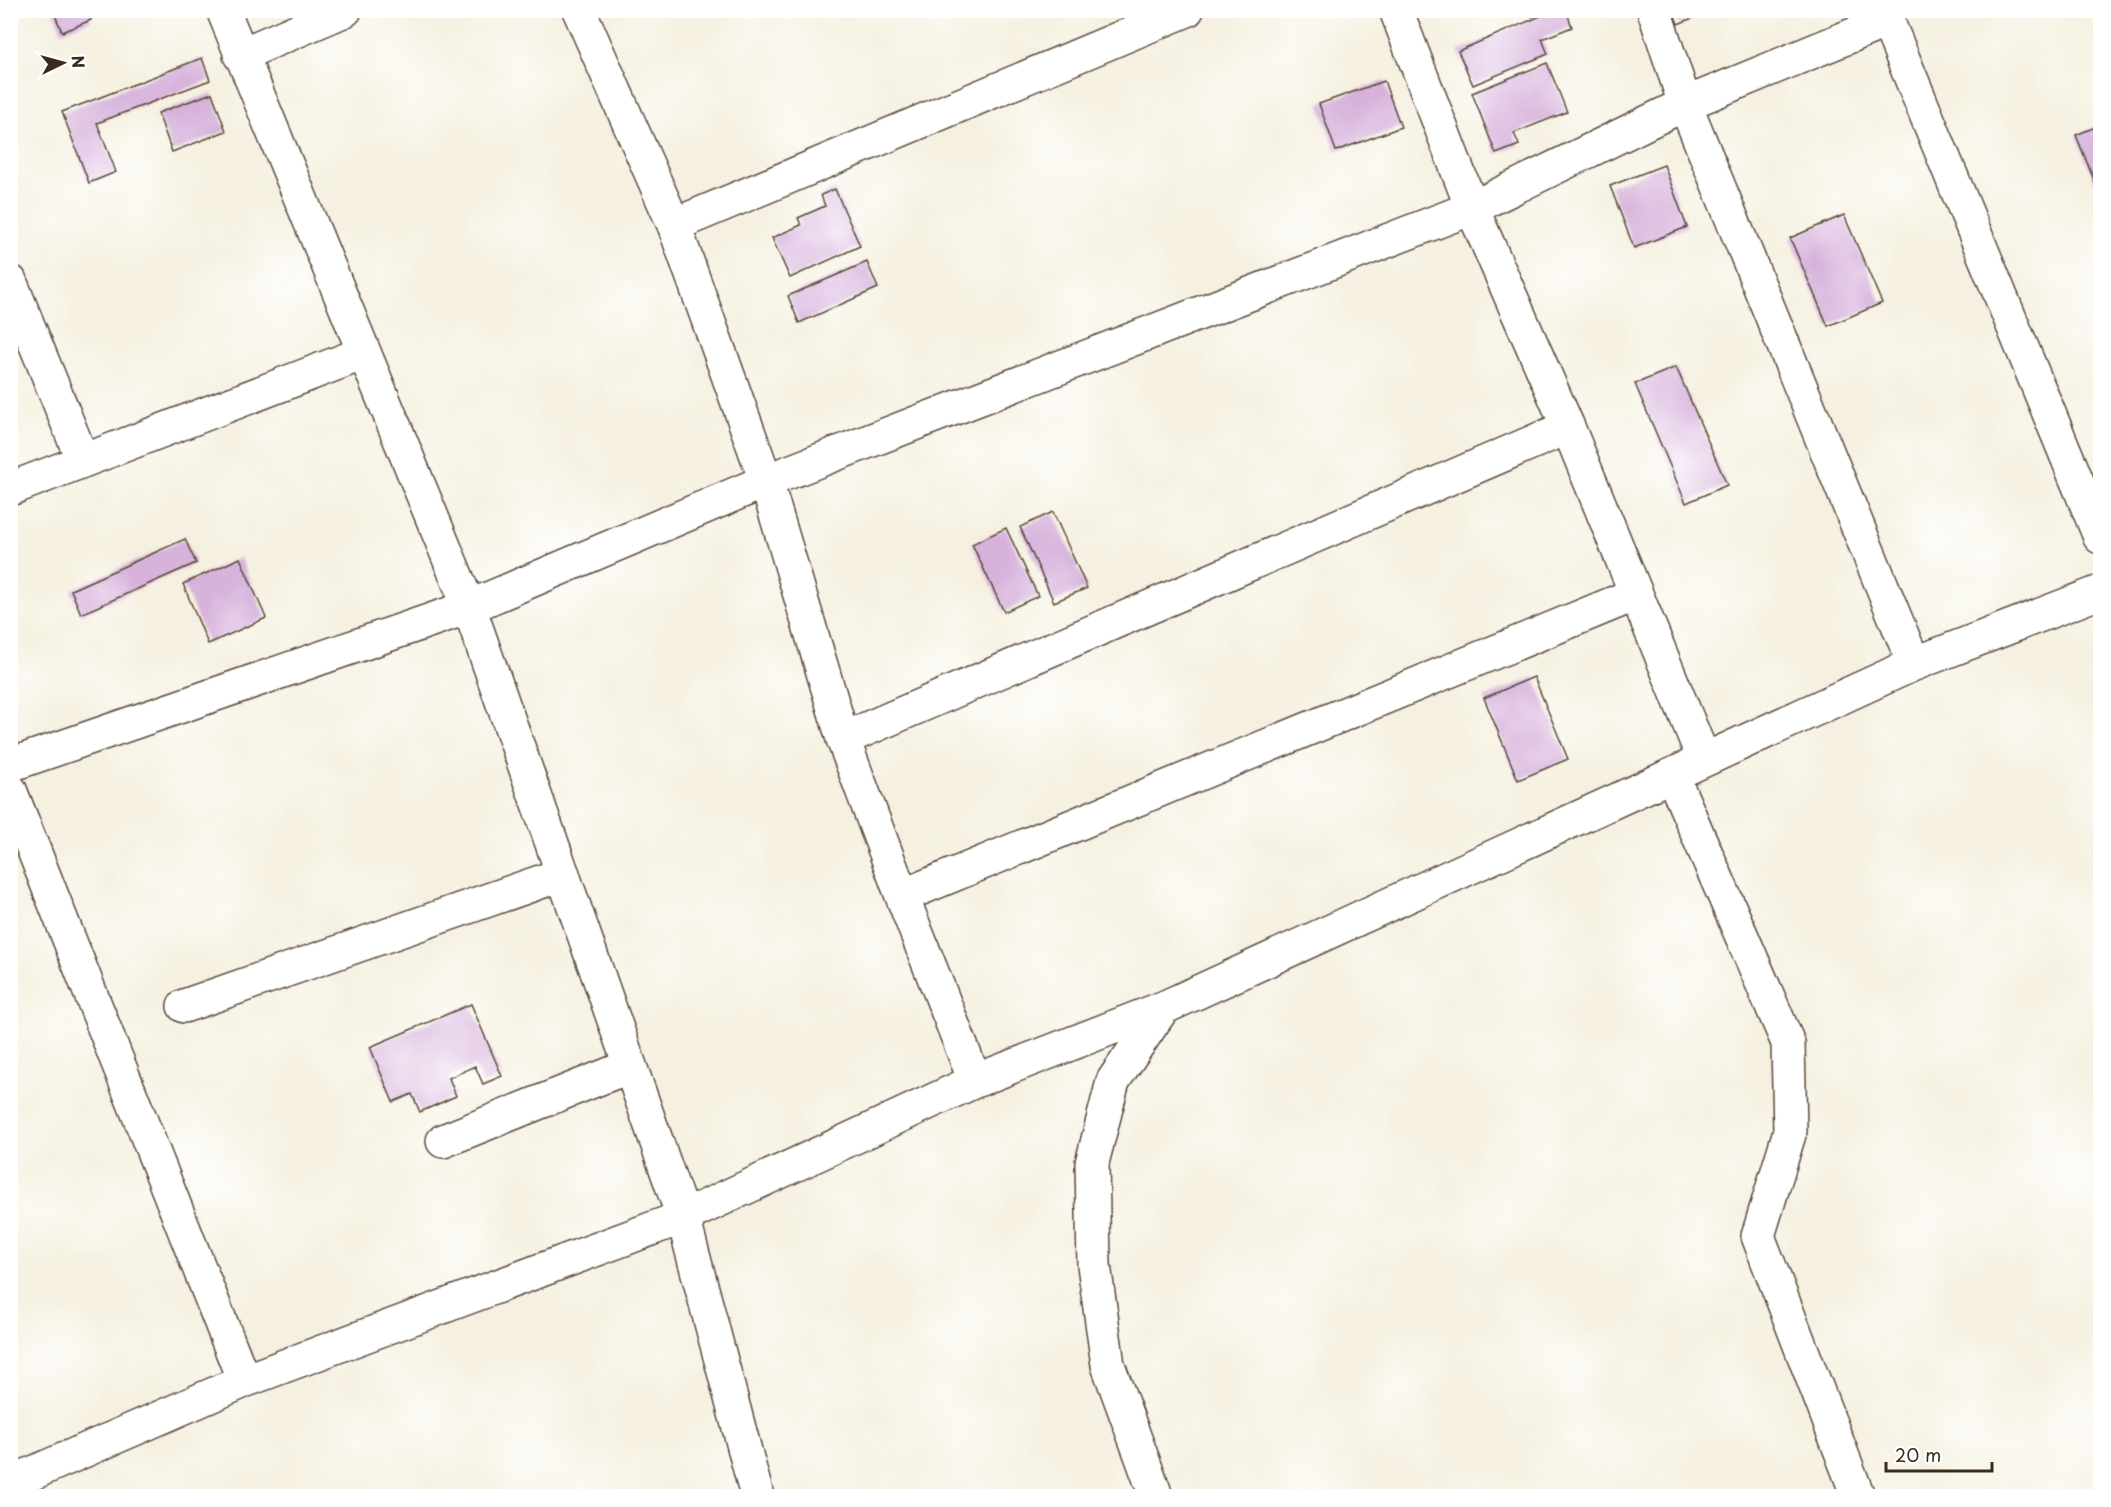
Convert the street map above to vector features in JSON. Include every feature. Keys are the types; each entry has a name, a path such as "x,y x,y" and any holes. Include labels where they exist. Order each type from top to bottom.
{"street":[{"path":"223,10 469,607 683,1217 757,1497"},
{"path":"240,55 345,10"},
{"path":"579,10 674,225 766,481 843,740 975,1081"},
{"path":"674,225 1187,10"},
{"path":"1396,10 1472,208 1568,427 1704,760"},
{"path":"1654,10 1685,104 1914,664"},
{"path":"10,765 469,607 766,481 1472,208 1685,104 1885,16 2100,537"},
{"path":"10,281 82,461"},
{"path":"10,489 364,353"},
{"path":"843,740 1568,427"},
{"path":"10,1483 244,1382 683,1217 975,1081 1163,1008 1914,664 2100,592"},
{"path":"902,896 1636,594"},
{"path":"1672,775 1788,1043 1790,1131 1758,1236 1858,1497"},
{"path":"10,790 244,1382"},
{"path":"184,1006 563,874"},
{"path":"1156,1497 1108,1365 1094,1265 1092,1163 1113,1081 1163,1008"},
{"path":"443,1141 630,1066"}],"building":[{"path":"53,10 87,10 91,20 62,32"},
{"path":"1529,10 1546,10 1532,17"},
{"path":"1555,10 1566,10 1572,27 1542,39 1548,54 1473,85 1458,51"},
{"path":"1673,11 1710,11 1678,24"},
{"path":"202,58 210,80 97,123 116,172 89,183 62,112"},
{"path":"1547,63 1567,112 1514,133 1519,145 1496,154 1472,93"},
{"path":"1384,81 1401,127 1336,151 1319,104"},
{"path":"212,93 226,131 172,152 158,113"},
{"path":"2100,125 2100,195 2076,135"},
{"path":"1664,165 1687,227 1634,248 1610,186"},
{"path":"835,189 860,246 790,278 772,238 801,225 798,218 825,206 821,195"},
{"path":"1844,215 1882,303 1828,326 1790,238"},
{"path":"867,262 878,288 799,323 788,296"},
{"path":"1676,367 1727,485 1686,503 1635,384"},
{"path":"1053,512 1087,588 1054,602 1020,527"},
{"path":"1006,528 1038,596 1004,612 972,544"},
{"path":"185,539 196,563 81,614 71,590"},
{"path":"240,558 266,618 208,644 183,584"},
{"path":"1534,677 1568,759 1518,780 1484,698"},
{"path":"471,1004 502,1076 483,1084 475,1066 449,1078 456,1096 420,1112 412,1094 393,1102 370,1047"}]}
